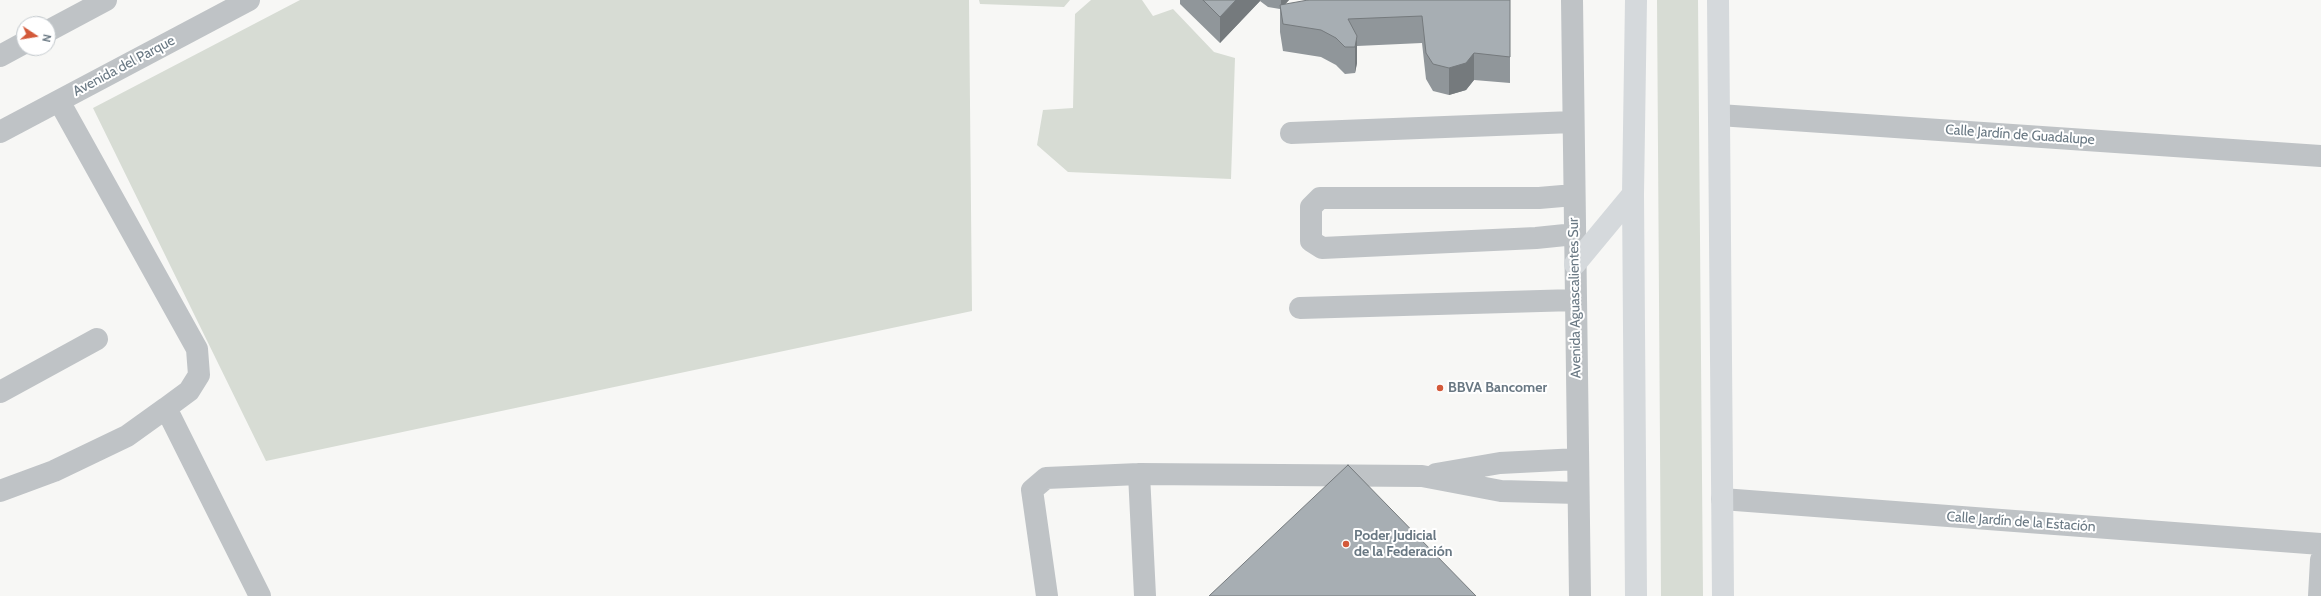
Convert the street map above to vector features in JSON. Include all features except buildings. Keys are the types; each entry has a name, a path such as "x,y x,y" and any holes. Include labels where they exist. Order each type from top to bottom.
{"main road":[{"path":"1636,0 1634,194 1636,596"},
{"path":"1718,0 1723,596"},
{"path":"1575,264 1634,194"}],"street":[{"path":"56,27 106,0"},
{"name":"Avenida del Parque","path":"0,132 249,0"},
{"name":"Avenida Aguascalientes Sur","path":"1572,0 1580,596"},
{"path":"0,56 16,47"},
{"path":"0,491 54,471 126,436 189,391 199,375 197,349 59,101"},
{"name":"Calle Jardín de Guadalupe","path":"1719,115 2321,156"},
{"path":"1291,134 1573,122"},
{"path":"1574,195 1539,198 1320,198 1311,207 1311,241 1322,248 1536,238 1575,234"},
{"path":"1300,308 1575,300"},
{"path":"0,392 97,339"},
{"path":"166,408 260,596"},
{"path":"1047,596 1032,490 1046,478 1139,474 1422,476 1500,463 1578,459"},
{"path":"1139,474 1145,596"},
{"path":"1422,476 1501,491 1578,493"},
{"name":"Calle Jardín de la Estación","path":"1722,499 2321,544"},
{"path":"2319,596 2321,560"}],"shaded area":[{"path":"300,0 969,0 972,311 266,461 93,108"},
{"path":"979,0 1070,0 1064,7 980,4"},
{"path":"1091,0 1142,0 1153,16 1173,9 1214,52 1235,58 1231,179 1068,172 1037,145 1043,110 1073,108 1075,14"},
{"path":"1657,0 1698,0 1703,596 1661,596"}],"place":[{"name":"BBVA Bancomer","path":"1440,388"},
{"name":"Poder Judicial de la Federación","path":"1346,544"}]}
